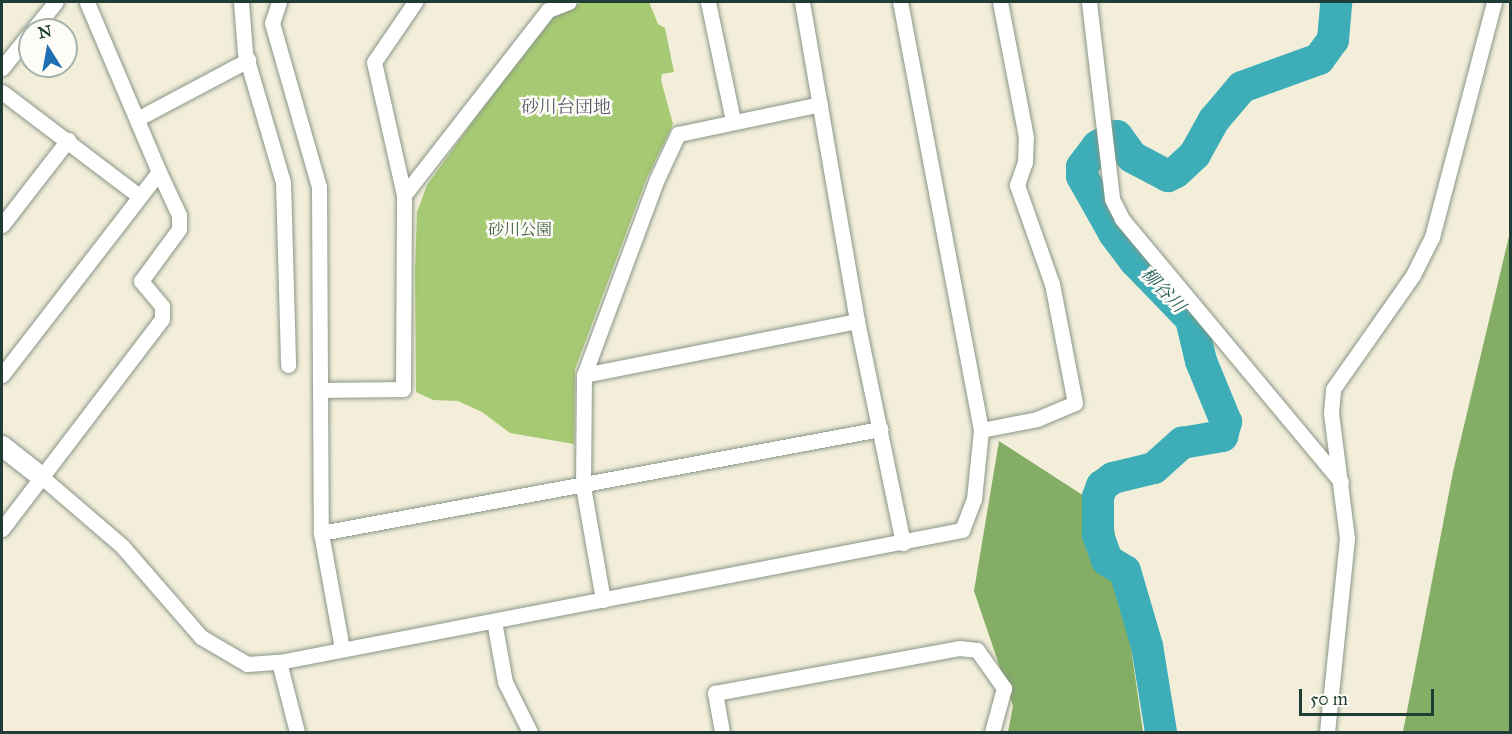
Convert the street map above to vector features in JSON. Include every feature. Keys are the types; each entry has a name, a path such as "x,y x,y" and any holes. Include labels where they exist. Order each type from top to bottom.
{"street":[{"path":"43,18 56,2"},
{"path":"2,529 162,319 162,306 141,281 179,229 179,215 87,2"},
{"path":"241,2 248,60 283,182 288,365"},
{"path":"279,2 272,23 319,187 321,533 342,649"},
{"path":"320,390 403,389 405,195 374,62 415,2"},
{"path":"405,195 548,10 570,2"},
{"path":"708,2 734,121"},
{"path":"802,2 857,321 903,543"},
{"path":"2,446 122,546 201,637 247,664 279,662 962,530 974,499 981,430 900,2"},
{"path":"981,430 1037,419 1076,403 1052,284 1017,185 1024,162 1026,137 1000,2"},
{"path":"1089,2 1110,187 1122,219 1341,482"},
{"path":"1327,732 1347,538 1331,413 1333,388 1413,275 1432,237 1494,2"},
{"path":"2,68 18,48"},
{"path":"137,119 248,60"},
{"path":"2,92 139,195"},
{"path":"603,600 583,487 584,375 657,179 678,134 820,104"},
{"path":"2,225 68,140"},
{"path":"2,375 159,172"},
{"path":"584,375 857,321"},
{"path":"321,533 583,487 880,429"},
{"path":"494,621 505,682 530,732"},
{"path":"722,732 715,693 959,648 977,651 1004,688 992,732"},
{"path":"279,662 297,732"}],"green space":[{"name":"砂川公園","path":"583,2 649,2 658,24 665,28 674,72 662,74 661,80 673,124 646,180 575,369 574,444 510,433 482,412 458,401 433,400 416,392 415,272 417,212 427,185 550,15"},
{"path":"1510,232 1510,732 1403,732 1453,472"},
{"path":"999,441 1112,514 1143,732 1008,732 1013,706 974,591"}],"waterway":[{"name":"柳谷川","path":"1161,732 1147,646 1125,571 1107,560 1098,535 1098,497 1102,486 1113,478 1154,468 1182,443 1222,436 1226,422 1201,361 1191,319 1135,261 1114,233 1082,176 1082,167 1098,146 1117,136 1132,157 1168,176 1176,172 1195,154 1214,120 1242,87 1319,59 1333,40 1336,2"}],"district":[{"name":"砂川台団地","path":"566,107"}]}
